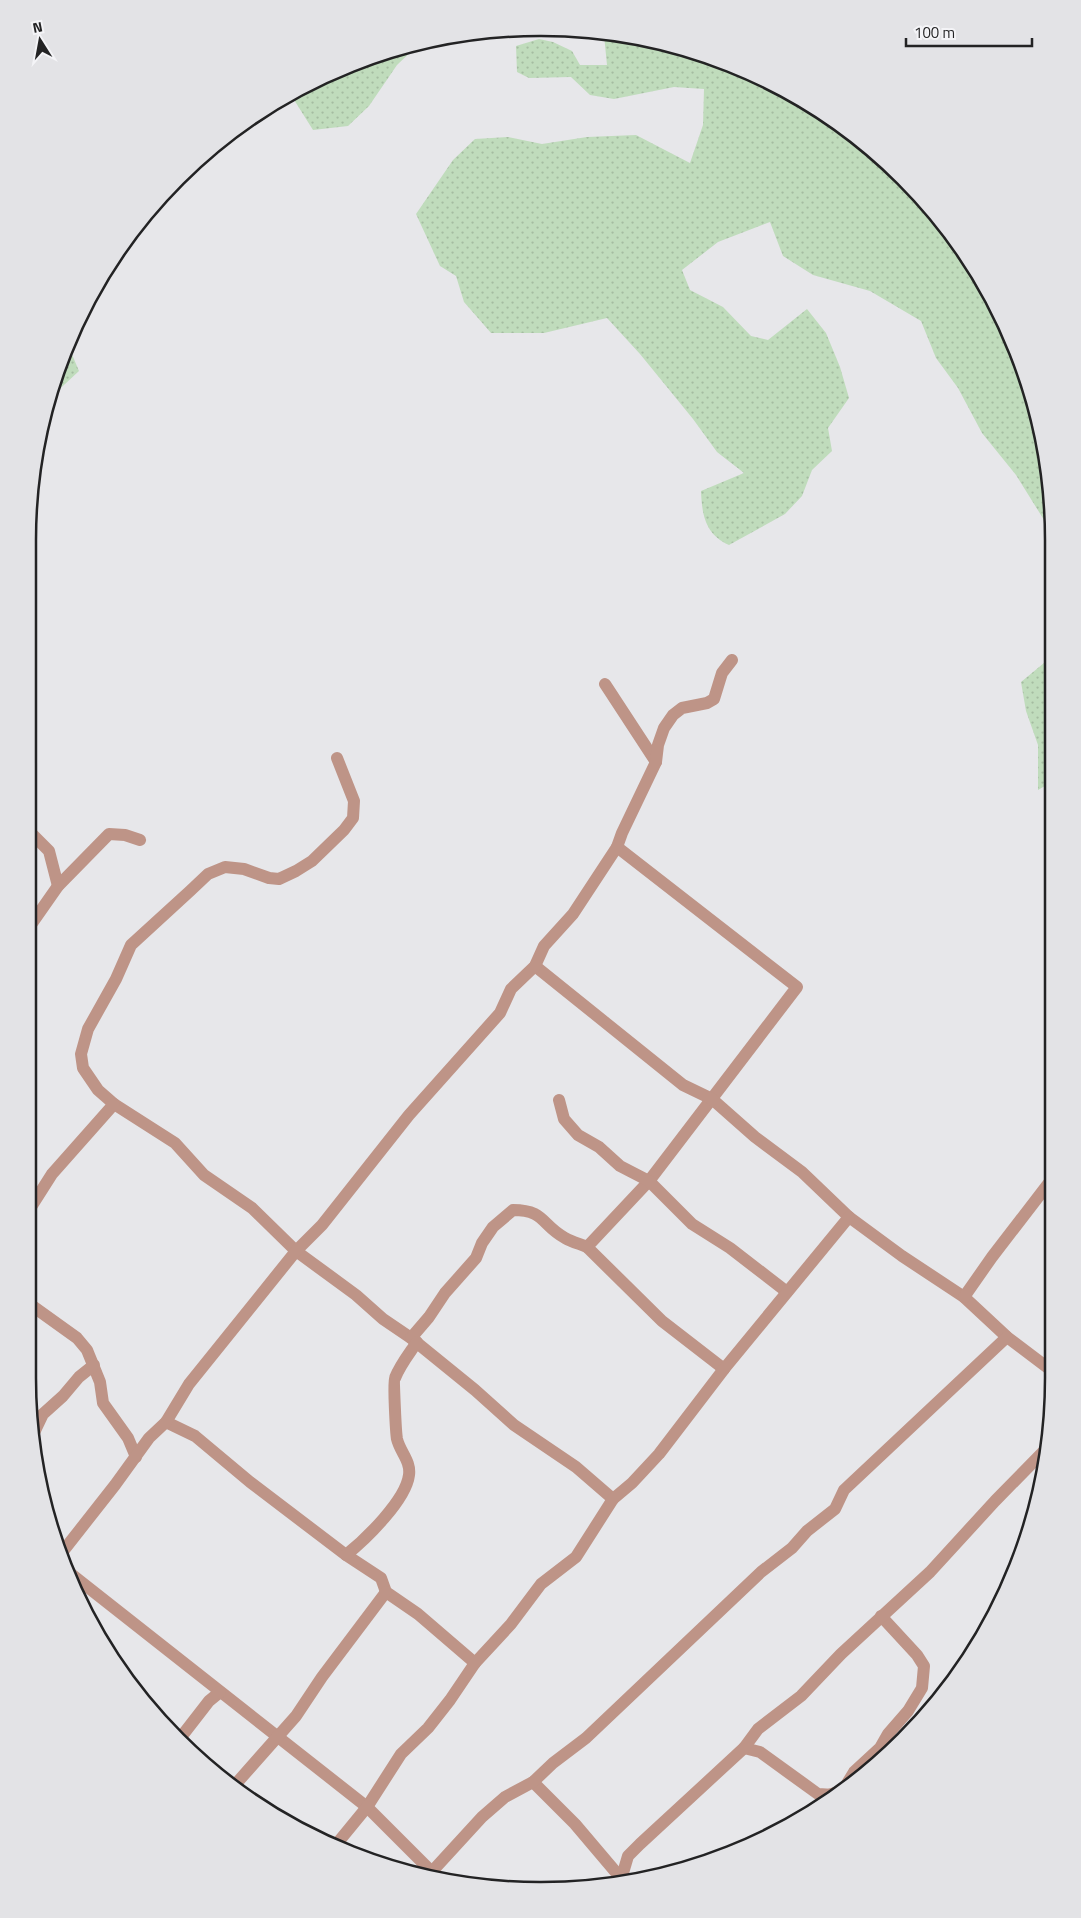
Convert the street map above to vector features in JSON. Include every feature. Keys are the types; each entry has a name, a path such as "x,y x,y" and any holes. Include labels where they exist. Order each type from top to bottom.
{"street":[{"path":"66,1547 136,1458 149,1438 166,1422 189,1384 296,1251 322,1225 409,1115 500,1013 511,989 535,966 544,946 573,914 617,847 630,814 656,762 658,746 664,728 673,715 682,708 707,703 714,699 722,673 732,660"},
{"path":"605,684 656,762"},
{"path":"337,758 354,801 353,818 344,830 312,861 279,879 269,878 233,867 225,867 208,874 131,946 116,979 88,1029 81,1054 83,1068 98,1090 114,1104 175,1144 204,1175 252,1208 296,1251 356,1295 383,1319 414,1340 475,1390 514,1426 576,1467 613,1499"},
{"path":"36,917 58,886 109,834 125,835 140,840"},
{"path":"36,838 49,851 58,886"},
{"path":"587,1247 649,1181 797,988 617,847"},
{"path":"535,966 682,1085 712,1099 755,1137 802,1172 849,1217 902,1256 964,1297 1007,1337 1045,1366"},
{"path":"560,1100 564,1119 578,1135 599,1147 620,1166 649,1181 692,1224 730,1248 787,1292"},
{"path":"36,1199 52,1174 114,1104"},
{"path":"964,1297 1045,1188"},
{"path":"346,1555 387,1514 405,1489 409,1476 410,1466 397,1439 394,1380 414,1340 463,1272 476,1258 482,1243 493,1227 513,1210 528,1210 565,1238 587,1247 662,1321 724,1369"},
{"path":"340,1839 367,1807 401,1754 428,1728 475,1663 511,1624 541,1584 576,1557 613,1499 632,1483 659,1454 724,1369 849,1217"},
{"path":"36,1309 77,1338 87,1350 100,1382 103,1403 128,1438 136,1458"},
{"path":"437,1871 482,1817 505,1797 533,1782 554,1762 586,1738 761,1572 792,1548 807,1531 835,1509 844,1490 1007,1337"},
{"path":"39,1423 43,1414 63,1396 79,1376 94,1365"},
{"path":"166,1422 195,1436 250,1482 346,1555 381,1578 386,1592 418,1614 475,1663"},
{"path":"624,1874 628,1856 744,1748 758,1728 801,1696 841,1654 930,1572 1038,1457"},
{"path":"79,1581 367,1807 426,1868"},
{"path":"238,1781 296,1716 322,1677 386,1592"},
{"path":"854,1773 880,1748 888,1734 908,1711 922,1688 924,1666 917,1655 881,1616"},
{"path":"183,1733 198,1713 220,1692"},
{"path":"744,1748 760,1752 818,1794 824,1794"},
{"path":"533,1782 575,1824 617,1875"}],"green space":[{"path":"539,39 553,42 572,51 580,65 607,65 605,41 671,53 733,75 764,88 821,121 873,161 897,184 920,208 960,260 993,317 1018,378 1028,410 1040,475 1044,521 1016,475 982,433 958,388 936,358 921,321 870,291 813,275 783,256 770,222 718,242 682,270 690,290 723,307 751,336 768,340 807,309 826,333 840,367 849,398 828,428 832,451 812,470 802,496 785,514 729,545 721,541 706,523 702,508 701,491 744,473 717,452 693,419 640,354 607,318 544,333 491,333 464,302 456,276 440,266 416,214 453,160 475,139 508,137 542,144 587,137 636,135 690,163 703,125 704,89 674,87 614,99 590,95 571,77 529,78 517,72 516,46"},
{"path":"409,53 397,65 369,106 348,126 313,130 294,100 317,88 348,75"},
{"path":"72,355 79,371 60,389"},
{"path":"1045,662 1045,786 1038,790 1038,745 1026,711 1021,682"}]}
